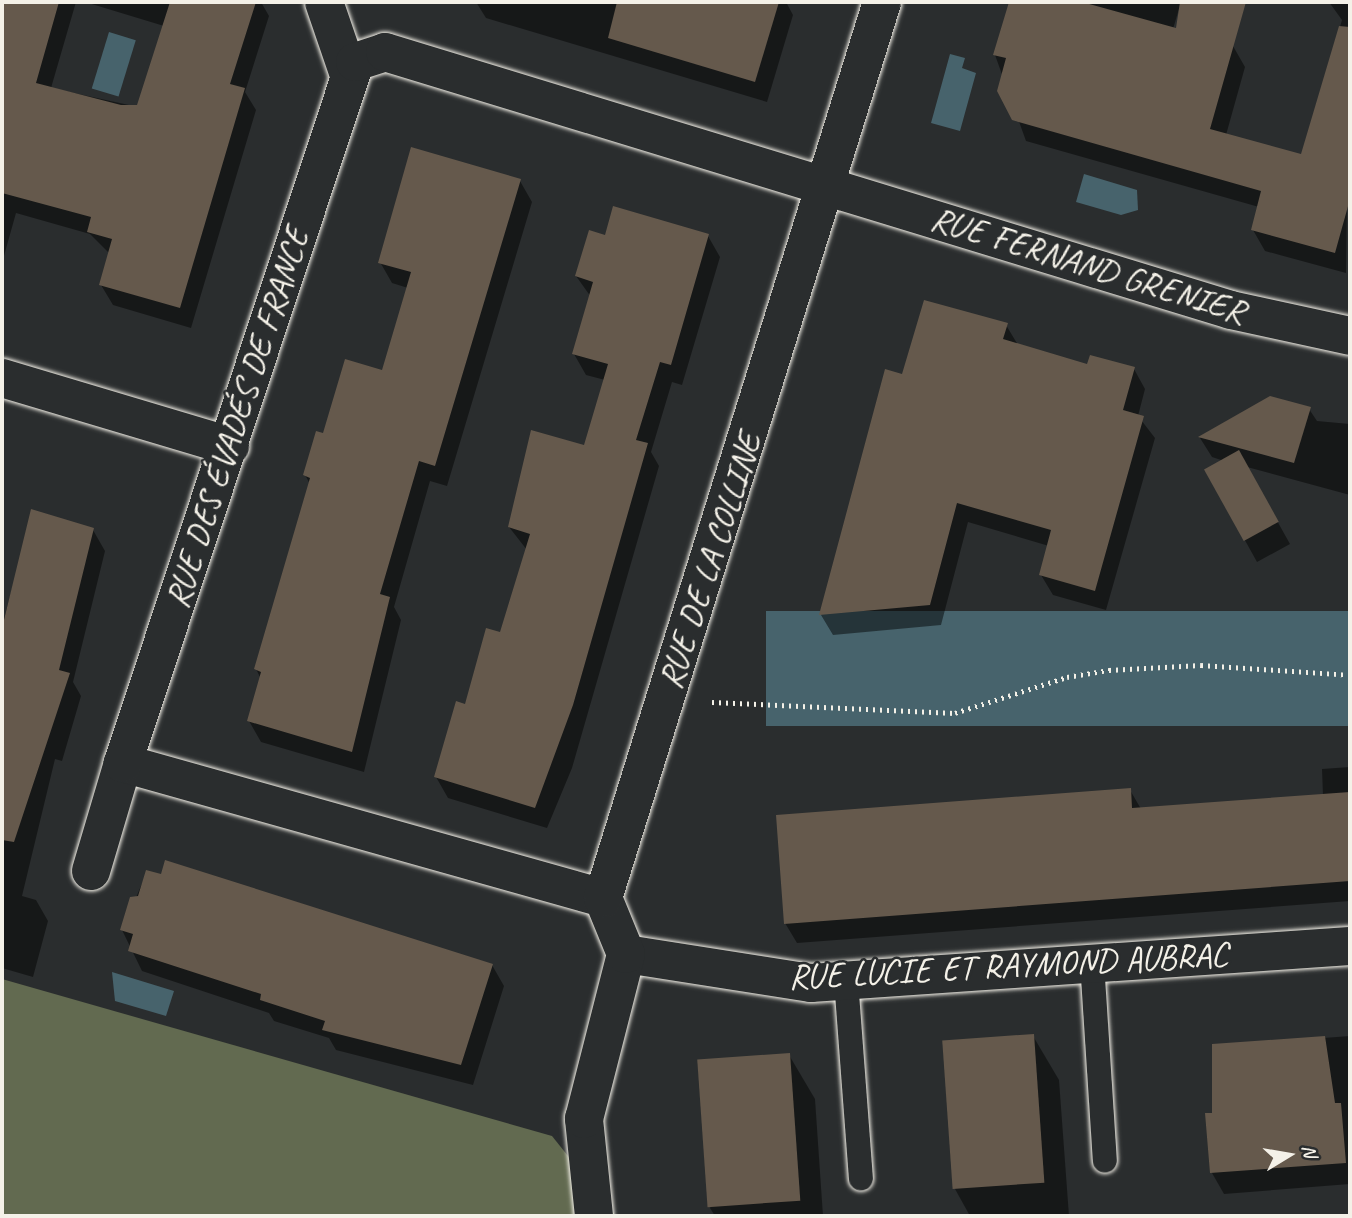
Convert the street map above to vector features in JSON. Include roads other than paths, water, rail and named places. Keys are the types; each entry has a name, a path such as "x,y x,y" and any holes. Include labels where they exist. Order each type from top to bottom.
{"street":[{"path":"324,2 348,72 370,53 385,52 828,187"},
{"name":"RUE DE LA COLLINE","path":"603,898 828,187 882,2"},
{"name":"RUE DES ÉVADÉS DE FRANCE","path":"91,872 123,763 230,446 348,72"},
{"name":"RUE FERNAND GRENIER","path":"828,187 1231,310 1350,335"},
{"path":"2,378 230,446"},
{"path":"123,763 603,898 626,954 584,1119 594,1216"},
{"name":"RUE LUCIE ET RAYMOND AUBRAC","path":"626,954 811,983 1350,946"}],"lane":[{"path":"1092,962 1105,1161"},
{"path":"846,980 861,1178"}],"water":[{"path":"109,32 136,40 119,97 92,88"},
{"path":"950,54 965,58 962,68 976,73 960,131 931,123"},
{"path":"1084,174 1137,190 1138,210 1121,215 1076,202"},
{"path":"766,611 1350,611 1350,726 766,726"},
{"path":"112,972 174,991 166,1016 115,1001"}]}
